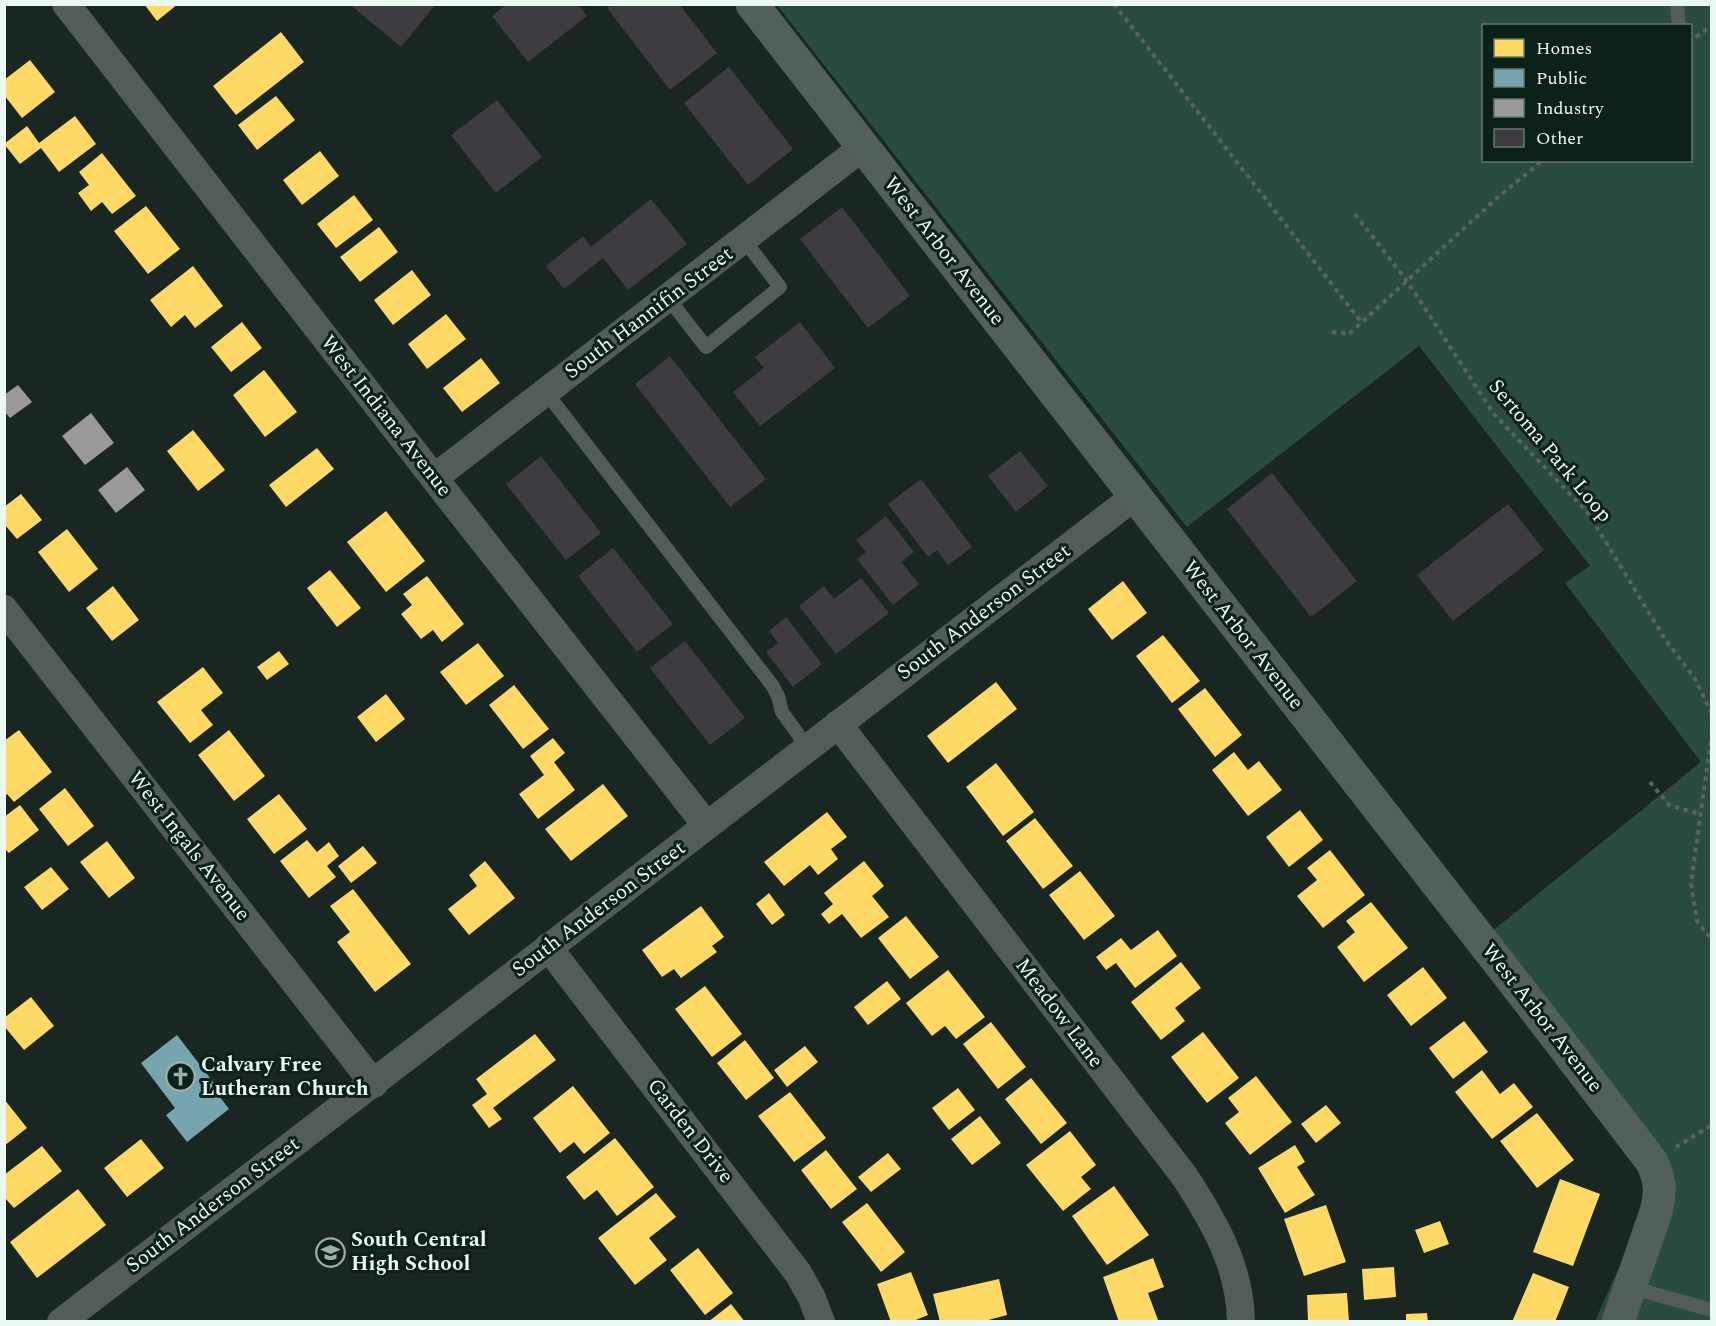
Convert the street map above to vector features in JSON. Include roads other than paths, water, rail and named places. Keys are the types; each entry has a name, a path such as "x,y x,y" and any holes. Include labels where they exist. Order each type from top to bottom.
{"main road":[{"name":"West Arbor Avenue","path":"752,4 1652,1162 1659,1178 1660,1195 1618,1322"}],"street":[{"name":"West Indiana Avenue","path":"66,4 707,826"},
{"name":"South Hannifin Street","path":"434,478 863,147"},
{"name":"South Anderson Street","path":"61,1322 374,1084 548,947 1136,496"},
{"name":"West Ingals Avenue","path":"4,609 374,1084"},
{"name":"Meadow Lane","path":"838,724 1185,1177 1223,1242 1234,1275 1241,1322"},
{"name":"Garden Drive","path":"548,947 798,1273 812,1298 821,1322"}],"lane":[{"path":"1677,4 1679,24"},
{"path":"668,298 706,347 780,287 744,240"},
{"path":"545,391 772,685 778,696 782,712 808,748"},
{"path":"1629,1287 1712,1310"}],"place":[{"name":"Calvary Free Lutheran Church","path":"180,1077"},
{"name":"South Central High School","path":"330,1252"}]}
